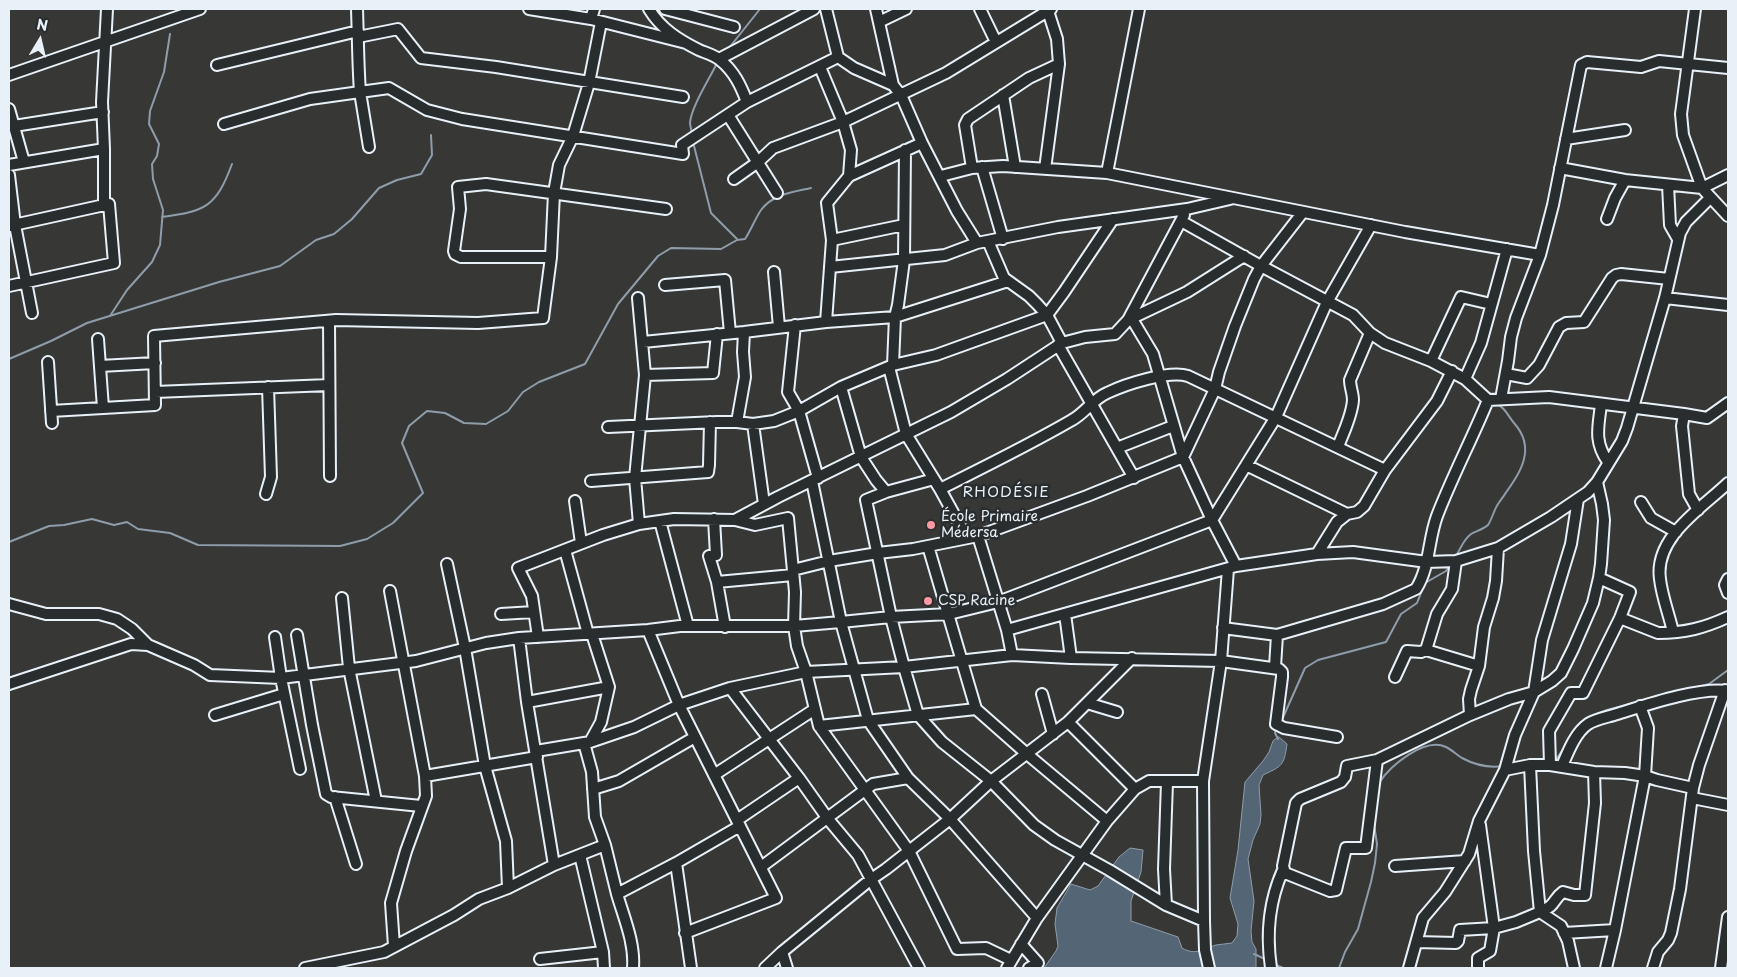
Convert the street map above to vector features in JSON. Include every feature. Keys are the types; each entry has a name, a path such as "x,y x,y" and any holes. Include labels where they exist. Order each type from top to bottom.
{"street":[{"path":"104,206 103,112 107,9"},
{"path":"9,75 200,9"},
{"path":"357,9 357,55 360,92 369,147"},
{"path":"529,9 595,16 686,43"},
{"path":"649,9 667,31 686,43 719,59 730,69 739,82 747,102"},
{"path":"665,9 734,27"},
{"path":"719,59 814,9"},
{"path":"826,9 838,57 854,68 893,85"},
{"path":"876,9 893,85 901,95 922,143 941,176 957,211 977,243"},
{"path":"879,22 906,9"},
{"path":"980,9 996,42"},
{"path":"1107,173 1139,9"},
{"path":"1696,9 1682,114 1683,135 1702,188 1728,216"},
{"path":"734,179 758,162 773,148 843,122 946,73 1049,10 1056,39 1059,64 1045,169"},
{"path":"51,411 155,405 154,336 329,321 478,323 543,318 551,257 554,193 559,166 573,136 589,83 595,16"},
{"path":"217,64 358,34 398,29 421,58 496,67 683,97"},
{"path":"224,124 310,99 389,88 427,110 462,119 683,154 682,145 747,102 838,57"},
{"path":"1501,399 1511,337 1516,318 1540,255 1560,168 1579,70 1584,62 1640,67 1659,61 1728,68"},
{"path":"1003,239 977,168 965,125 967,120 1003,95 1033,76 1059,64"},
{"path":"820,67 843,122 851,150 849,176"},
{"path":"1003,95 1015,167"},
{"path":"9,109 24,162"},
{"path":"14,126 103,112"},
{"path":"728,115 777,193"},
{"path":"1566,139 1625,130"},
{"path":"826,322 832,240 827,203 849,176 922,143"},
{"path":"9,165 104,149"},
{"path":"905,150 904,260 895,316 891,366 906,434 940,489 967,538"},
{"path":"941,176 977,168 1015,167 1107,173 1371,225 1540,255"},
{"path":"1560,168 1625,180 1668,186 1702,188 1728,175"},
{"path":"9,175 12,226 32,313"},
{"path":"1606,219 1625,180"},
{"path":"551,257 461,257 455,254 460,209 458,187 486,184 666,208"},
{"path":"1668,186 1670,225 1678,239"},
{"path":"830,268 945,255 977,243 1058,227 1187,210 1233,198"},
{"path":"1007,630 1232,568 1317,554 1353,552 1427,562 1456,561 1498,548 1551,517 1578,499 1597,482 1622,441 1665,298 1678,239 1686,222 1710,198"},
{"path":"9,286 114,263 109,204 12,226"},
{"path":"735,520 959,407 1007,379 1060,344 1085,336 1115,334 1130,319 1187,210"},
{"path":"717,582 793,572 829,561 928,546 978,536 1134,478 1184,457 1215,389 1235,326 1254,279 1261,266 1303,212"},
{"path":"608,427 710,422 752,424 774,421 799,411 841,386 891,366 936,355 1047,315 1113,219"},
{"path":"1181,221 1353,315 1370,333 1385,343 1452,371 1465,379 1488,400 1549,398 1707,418 1728,403"},
{"path":"832,240 904,225"},
{"path":"9,684 131,644 148,645 194,665 210,675 281,678 403,661 416,661 486,643 519,638 688,626 794,626 949,614 998,602 1212,520 1276,417 1327,302 1371,225"},
{"path":"988,241 1004,278 1029,296 1047,315 1091,404 1134,478"},
{"path":"1465,379 1481,343 1507,249"},
{"path":"1130,319 1187,292 1244,256"},
{"path":"774,272 779,327"},
{"path":"1506,374 1527,378 1539,365 1559,327 1566,324 1584,322 1612,278 1621,274 1670,279"},
{"path":"665,285 725,280 730,334"},
{"path":"642,342 895,316 1008,281"},
{"path":"1431,361 1461,297 1491,304"},
{"path":"638,298 645,375 635,478 639,524"},
{"path":"1665,298 1728,305"},
{"path":"1130,319 1148,343 1160,375 1173,426 1184,457 1232,568 1223,628 1222,661 1203,782 1204,921 1205,950 1209,968"},
{"path":"329,321 330,476"},
{"path":"796,325 788,392 799,411 815,479 841,622 868,720 908,778 950,819 1037,918"},
{"path":"737,422 745,377 744,332"},
{"path":"1338,447 1352,407 1353,393 1350,380 1370,333"},
{"path":"645,375 712,373 717,334"},
{"path":"98,339 103,408"},
{"path":"48,362 52,423"},
{"path":"100,366 155,363"},
{"path":"1317,554 1335,524 1347,514 1361,510 1385,470 1437,401 1452,371"},
{"path":"940,489 1070,422 1083,414 1098,398 1109,392 1160,375 1183,375 1276,417 1385,470"},
{"path":"155,392 329,385"},
{"path":"841,386 861,457 886,492"},
{"path":"266,494 270,477 268,387"},
{"path":"1223,628 1277,635 1382,604 1412,592 1418,585 1427,562 1437,516 1488,400"},
{"path":"1601,405 1598,441 1601,452 1608,462"},
{"path":"1684,414 1682,426 1690,494 1698,510"},
{"path":"591,481 708,472 710,422"},
{"path":"752,424 764,504"},
{"path":"1117,448 1173,426"},
{"path":"1246,465 1347,514"},
{"path":"934,479 886,492 866,500 891,617 918,715 942,742 991,781 1034,825 1055,840 1166,905 1204,921"},
{"path":"1271,968 1268,948 1269,927 1276,887 1283,870 1296,803 1300,799 1341,782 1345,777 1347,766 1377,760 1470,715 1509,699 1534,692 1561,673 1587,618 1599,578 1604,520 1597,482"},
{"path":"1673,632 1660,579 1664,548 1670,538 1728,483"},
{"path":"1410,968 1423,918 1445,892 1469,854 1479,821 1505,770 1515,736 1534,692 1542,640 1571,544 1578,499"},
{"path":"575,501 581,543"},
{"path":"1641,502 1651,518 1676,532"},
{"path":"538,637 532,596 518,568 581,543 639,524 674,519 735,520 755,525 788,518 795,592 794,626 797,646 806,672 819,726 909,851 957,949 986,948 1009,964 1037,918 1107,821 1135,789 1149,781 1203,782"},
{"path":"714,520 716,555 709,556 717,582 725,627"},
{"path":"660,521 688,626"},
{"path":"978,536 1007,630 1012,655"},
{"path":"928,546 949,614 960,661 976,709 1107,821"},
{"path":"1470,715 1471,690 1479,666 1482,638 1496,581 1498,548"},
{"path":"565,550 590,634 609,687 601,722 587,743 592,772 595,817 605,845 630,938 633,968"},
{"path":"1426,650 1437,614 1452,589 1456,561"},
{"path":"447,564 465,648 485,766 506,841 508,888"},
{"path":"1550,765 1549,731 1571,694 1583,693 1620,618 1630,592 1599,578"},
{"path":"1728,579 1725,585 1728,593"},
{"path":"390,591 425,776 426,796 406,851 391,903 394,946"},
{"path":"342,598 350,668 376,801"},
{"path":"9,604 46,614 99,614 117,619 132,629 148,645"},
{"path":"501,614 534,612"},
{"path":"1065,614 1070,658"},
{"path":"1620,618 1658,632 1673,632 1708,626 1728,617"},
{"path":"648,630 679,705 776,898 685,933"},
{"path":"297,635 325,792 328,796 421,806"},
{"path":"1275,667 1277,635"},
{"path":"275,637 284,694 300,770"},
{"path":"519,638 527,702 554,866"},
{"path":"1395,677 1407,651 1421,652 1426,650 1479,666"},
{"path":"425,776 485,766 587,743 634,727 679,705 730,688 806,672 904,667 1012,655 1222,661 1275,667 1282,672 1276,724 1284,728 1337,737"},
{"path":"765,968 870,880 886,870 950,819 991,781 1068,722 1132,658"},
{"path":"527,702 609,687"},
{"path":"730,688 858,855 919,968"},
{"path":"1562,766 1571,746 1587,724 1640,706 1702,692 1726,690 1699,765 1693,793 1680,890 1671,933 1658,952 1653,968"},
{"path":"215,715 284,694"},
{"path":"1042,694 1053,734"},
{"path":"1087,704 1118,712"},
{"path":"1606,968 1645,776 1648,728 1640,706"},
{"path":"714,775 815,709"},
{"path":"819,726 976,709"},
{"path":"1068,722 1135,789"},
{"path":"593,789 619,781 695,737"},
{"path":"1283,870 1285,873 1330,891 1336,890 1346,848 1366,848 1377,760"},
{"path":"1505,770 1530,765 1550,765 1594,772 1616,772 1645,776 1728,805"},
{"path":"1530,765 1535,866 1540,912"},
{"path":"1417,942 1456,942 1458,941 1460,930 1494,928 1516,922 1550,908 1563,892 1585,895 1594,803 1594,772"},
{"path":"617,894 676,863 738,823 799,778"},
{"path":"761,867 873,784 908,778"},
{"path":"1166,905 1164,869 1167,782"},
{"path":"335,797 356,864"},
{"path":"1478,968 1478,958 1490,951 1494,928 1479,821"},
{"path":"304,968 380,953 454,915 478,900 580,854 605,845"},
{"path":"580,854 603,952 604,968"},
{"path":"1395,866 1464,861"},
{"path":"676,863 691,968"},
{"path":"1540,912 1561,926 1574,968"},
{"path":"1721,968 1728,917"},
{"path":"1564,933 1615,930"},
{"path":"1021,944 1038,963 1029,968"},
{"path":"540,959 603,952"},
{"path":"782,952 787,968"}],"water":[{"path":"1279,737 1287,744 1285,757 1278,767 1263,775 1259,785 1260,824 1248,859 1254,901 1251,931 1252,942 1256,949 1256,968 1044,968 1058,946 1055,924 1057,908 1071,884 1090,890 1098,886 1119,857 1130,848 1143,850 1141,872 1131,901 1131,921 1178,937 1182,948 1195,952 1216,945 1232,943 1237,936 1238,924 1230,898 1238,850 1245,782 1263,761 1273,741"}],"waterway":[{"path":"729,48 760,9"},
{"path":"110,316 127,290 152,262 160,245 163,210 153,179 152,164 157,156 159,144 149,124 150,111 164,72 170,34"},
{"path":"692,135 691,116 717,63"},
{"path":"9,359 87,323 219,282 280,266 316,240 334,234 352,219 379,188 397,180 421,174 432,155 431,135"},
{"path":"693,142 711,213 737,239"},
{"path":"162,217 189,212 208,204 220,190 232,164"},
{"path":"9,542 49,526 92,519 114,525 127,522 138,529 170,533 198,545 340,546 367,539 393,523 423,493 402,443 409,426 427,411 445,413 464,423 486,424 508,411 523,392 539,382 585,364 618,304 658,256 671,248 721,249 737,240 745,239 761,210 771,200 790,192 811,188"},
{"path":"1456,556 1468,536 1488,525 1497,506 1517,475 1525,455 1525,444 1521,434 1504,409 1496,404"},
{"path":"1281,722 1305,668 1318,660 1386,642 1401,614 1417,603 1425,583 1446,571 1451,564"},
{"path":"1691,689 1709,684 1728,670"},
{"path":"1595,715 1638,702"},
{"path":"1276,728 1275,733 1278,739"},
{"path":"1554,758 1557,758 1566,745"},
{"path":"1379,783 1391,769 1408,755 1428,746 1446,747 1462,758 1477,764 1493,767 1503,766"},
{"path":"1339,968 1345,952 1358,929 1371,882 1377,844 1374,824"},
{"path":"1254,954 1265,959"},
{"path":"1274,964 1283,968"}],"place":[{"name":"École Primaire Médersa","path":"931,525"},
{"name":"CSP Racine","path":"928,601"}],"district":[{"name":"RHODÉSIE","path":"1006,493"}]}
